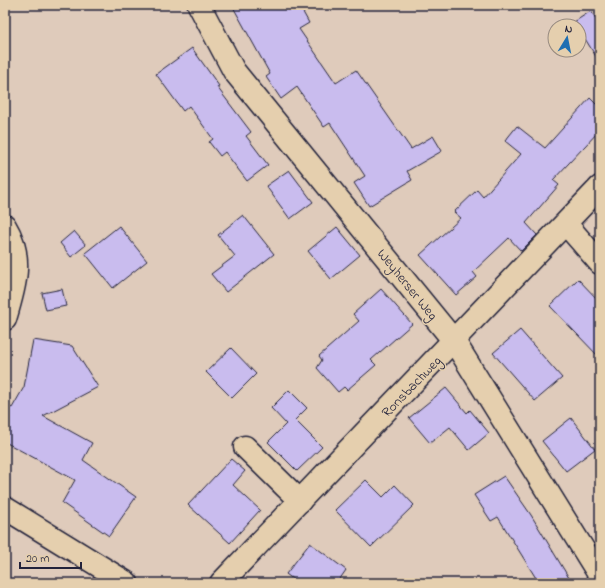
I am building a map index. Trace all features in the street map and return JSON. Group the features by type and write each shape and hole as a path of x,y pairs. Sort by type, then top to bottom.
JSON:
{"street":[{"name":"Weyherser Weg","path":"199,5 234,71 454,341 600,576"},
{"name":"Ronsbachweg","path":"221,583 600,187"},
{"path":"566,224 600,263"},
{"path":"5,226 13,238 16,259 16,284 5,319"},
{"path":"245,447 300,501"},
{"path":"5,508 127,583"}],"building":[{"path":"232,5 299,5 309,23 299,29 336,83 356,70 411,149 433,136 442,151 407,171 412,180 369,206 354,183 365,176 330,123 324,127 297,87 281,99 266,77 270,74"},
{"path":"591,11 600,25 600,63 587,42 587,18 580,18"},
{"path":"192,48 219,86 217,87 251,132 246,136 268,165 247,181 225,152 220,156 209,142 213,139 189,106 183,111 156,74"},
{"path":"590,98 600,108 600,130 553,180 559,185 526,223 537,235 521,251 509,238 473,272 477,277 456,295 420,255 461,218 454,212 477,190 483,197 521,154 505,141 517,126 545,148"},
{"path":"289,170 313,202 290,219 266,186"},
{"path":"243,215 274,254 226,292 211,274 235,256 218,235"},
{"path":"119,226 147,261 113,288 85,253"},
{"path":"337,227 360,255 331,279 308,251"},
{"path":"74,231 86,245 71,257 60,243"},
{"path":"578,279 600,302 600,358 550,306"},
{"path":"62,289 66,306 46,310 42,293"},
{"path":"381,289 412,324 371,360 376,365 347,390 344,387 338,392 317,368 322,360 319,356 359,321 353,314"},
{"path":"520,330 562,378 535,401 493,353"},
{"path":"33,340 72,346 98,387 43,416 92,443 83,460 136,497 109,536 62,503 75,480 5,442 5,404 12,408 24,387"},
{"path":"231,348 256,374 232,398 206,372"},
{"path":"446,388 467,413 470,410 489,433 469,450 450,427 430,443 409,418"},
{"path":"289,390 307,408 295,420 322,447 297,471 268,442 286,424 271,408"},
{"path":"571,418 595,449 566,471 542,441"},
{"path":"231,459 245,471 233,485 260,510 230,543 188,505"},
{"path":"504,476 531,515 572,583 539,583 498,517 491,521 474,495"},
{"path":"366,480 383,497 395,485 414,505 371,547 335,510"},
{"path":"310,543 346,570 337,583 298,583 286,574"}]}
